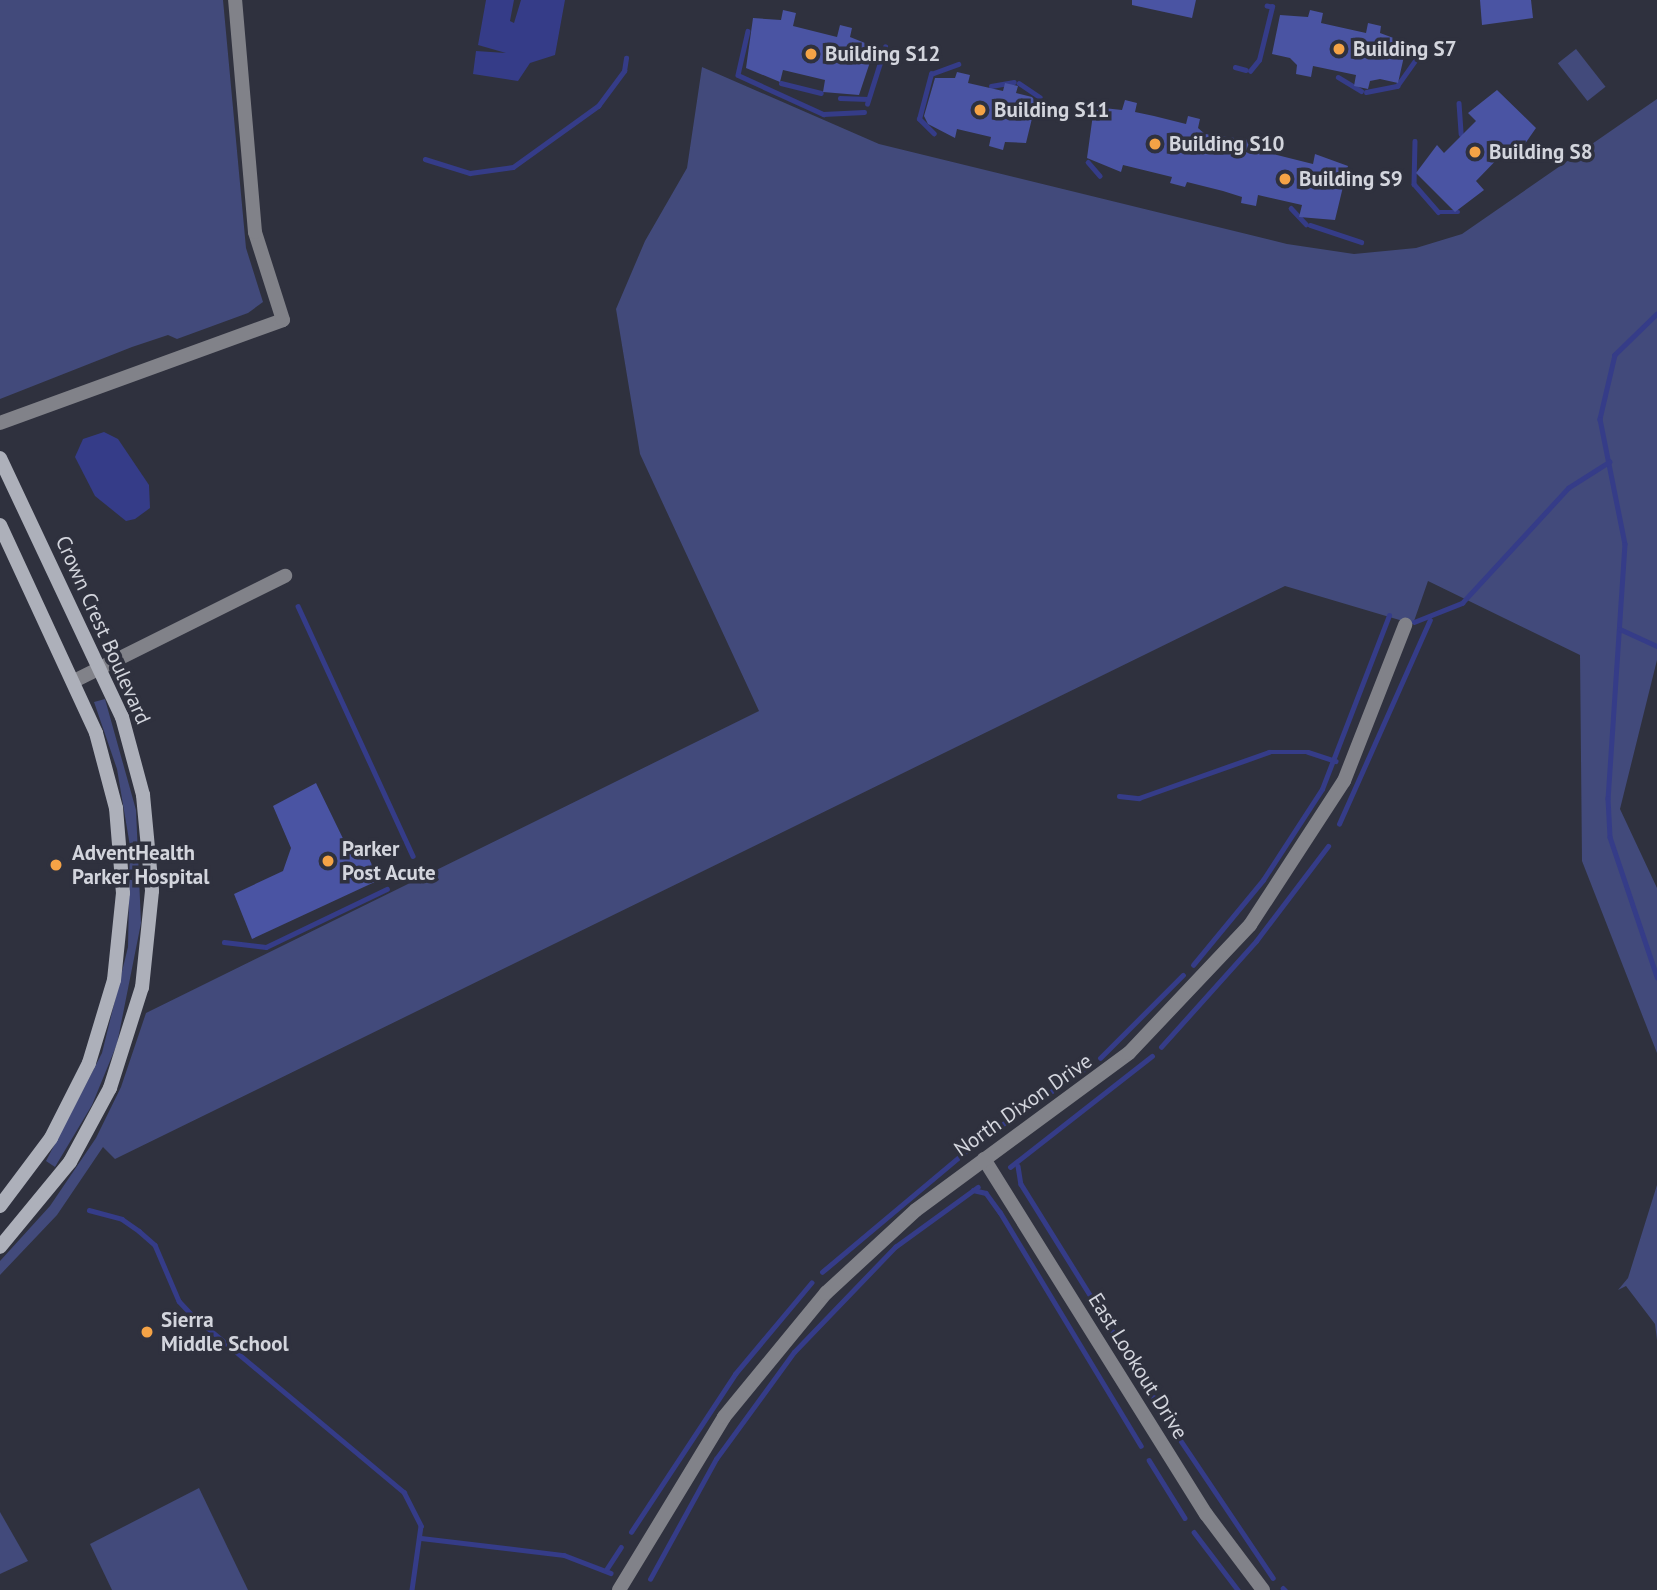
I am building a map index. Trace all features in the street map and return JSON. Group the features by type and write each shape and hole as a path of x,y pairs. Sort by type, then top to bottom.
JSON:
{"main road":[{"name":"Crown Crest Boulevard","path":"0,458 101,668 130,741 147,820 152,891 144,976 123,1055 89,1131 49,1191 0,1247"},
{"path":"0,525 96,733 116,808 123,880 119,948 103,1022 79,1086 45,1148 0,1206"}],"street":[{"path":"0,423 283,320 255,232 235,0"},
{"path":"74,681 285,576"},
{"name":"North Dixon Drive","path":"619,1590 703,1449 775,1348 878,1241 1129,1053 1250,925 1344,781 1405,625"},
{"name":"East Lookout Drive","path":"984,1159 1195,1497 1263,1590"}],"shaded area":[{"path":"0,0 223,0 246,248 263,302 248,313 177,339 168,335 132,347 0,399"},
{"path":"486,0 514,0 510,21 514,23 521,0 565,0 555,55 530,63 518,81 473,74 476,51 506,53 478,45"},
{"path":"1576,49 1606,87 1587,101 1558,63"},
{"path":"702,67 879,144 1287,244 1354,254 1416,248 1462,234 1657,99 1657,660 1620,809 1657,888 1657,1053 1582,861 1580,655 1428,581 1413,624 1285,586 115,1159 103,1147 57,1215 0,1275 0,1261 50,1206 96,1138 121,1087 146,1013 759,711 640,454 616,309 645,241 687,168"},
{"path":"104,432 118,439 149,485 150,508 135,519 126,521 95,496 75,457 83,439"},
{"path":"105,699 136,810 141,923 117,1044 92,1105 55,1167 46,1161 102,1053 128,947 130,846 117,769 94,702"},
{"path":"1657,1185 1657,1340 1655,1324 1626,1286 1618,1290 1628,1278"},
{"path":"199,1488 248,1590 112,1590 90,1544"},
{"path":"0,1512 28,1561 0,1574"}],"building":[{"path":"1132,0 1196,0 1192,18 1132,5"},
{"path":"1480,0 1531,0 1533,18 1482,25"},
{"name":"Building S12","path":"783,10 796,13 793,26 837,37 840,25 852,28 850,37 875,47 859,95 823,92 825,80 783,70 780,82 746,68 753,18 781,20"},
{"name":"Building S7","path":"1310,10 1323,13 1321,23 1366,33 1368,23 1381,26 1380,33 1407,43 1398,83 1380,79 1370,81 1368,89 1354,86 1356,75 1313,66 1311,77 1296,74 1297,65 1290,58 1272,54 1280,15 1308,17"},
{"name":"Building S11","path":"957,72 970,75 968,83 1003,91 1005,83 1018,86 1016,93 1032,97 1036,102 1026,143 1005,142 1003,150 989,146 991,137 957,129 955,138 928,124 924,116 935,78 955,78"},
{"name":"Building S8","path":"1497,90 1536,128 1515,158 1506,150 1476,181 1484,190 1455,212 1416,173 1437,145 1444,153 1476,121 1468,113"},
{"path":"1125,100 1137,103 1135,112 1186,124 1188,116 1200,119 1198,128 1205,134 1271,143 1269,153 1313,164 1315,154 1348,166 1335,220 1299,217 1302,205 1258,195 1256,206 1241,203 1242,197 1223,191 1187,182 1185,187 1170,183 1172,177 1123,165 1121,172 1087,158 1094,107 1122,110"},
{"name":"Parker Post Acute","path":"316,783 352,857 365,850 379,880 252,939 234,894 283,871 291,848 273,806"}],"waterway":[{"path":"1250,71 1259,60 1272,7 1267,6"},
{"path":"748,31 738,75 823,114 864,112"},
{"path":"867,104 885,47"},
{"path":"1366,92 1397,86 1424,48"},
{"path":"425,159 470,173 513,167 598,106 624,71 626,58"},
{"path":"934,134 919,119 931,74 958,64"},
{"path":"1235,67 1246,70"},
{"path":"1338,77 1361,91"},
{"path":"991,86 1014,82"},
{"path":"781,83 821,93"},
{"path":"1019,83 1040,97"},
{"path":"840,98 868,99"},
{"path":"1459,103 1461,134"},
{"path":"1415,141 1414,184 1438,212 1458,212"},
{"path":"1088,162 1100,176"},
{"path":"1291,208 1306,224"},
{"path":"1310,225 1361,242"},
{"path":"1657,314 1615,355 1600,419 1625,544 1608,798 1610,837 1657,977"},
{"path":"1414,622 1462,603 1568,488 1609,462"},
{"path":"298,606 413,856"},
{"path":"1193,965 1263,880 1322,789 1389,615"},
{"path":"1339,824 1430,620"},
{"path":"1620,629 1657,646"},
{"path":"1119,796 1139,798 1269,752 1308,752 1336,761"},
{"path":"1161,1047 1256,941 1328,846"},
{"path":"224,942 266,947 387,889"},
{"path":"1100,1058 1183,975"},
{"path":"1010,1167 1152,1056"},
{"path":"1000,1126 1082,1071"},
{"path":"822,1272 984,1136"},
{"path":"1018,1166 1021,1184 1160,1407"},
{"path":"650,1579 716,1459 794,1352 895,1247 978,1187"},
{"path":"973,1190 986,1193 1000,1212 1141,1446"},
{"path":"89,1210 122,1219 155,1245 179,1301 191,1314 404,1492 421,1526 412,1590"},
{"path":"631,1532 735,1374 811,1283"},
{"path":"1167,1420 1273,1578"},
{"path":"1149,1460 1185,1518"},
{"path":"1194,1532 1238,1590"},
{"path":"421,1538 564,1555 611,1573"},
{"path":"606,1570 621,1547"}],"place":[{"name":"Building S7","path":"1339,49"},
{"name":"Building S12","path":"811,54"},
{"name":"Building S11","path":"980,110"},
{"name":"Building S10","path":"1155,144"},
{"name":"Building S8","path":"1475,152"},
{"name":"Building S9","path":"1285,179"},
{"name":"Parker Post Acute","path":"328,861"},
{"name":"AdventHealth Parker Hospital","path":"56,865"},
{"name":"Sierra Middle School","path":"147,1332"}]}
